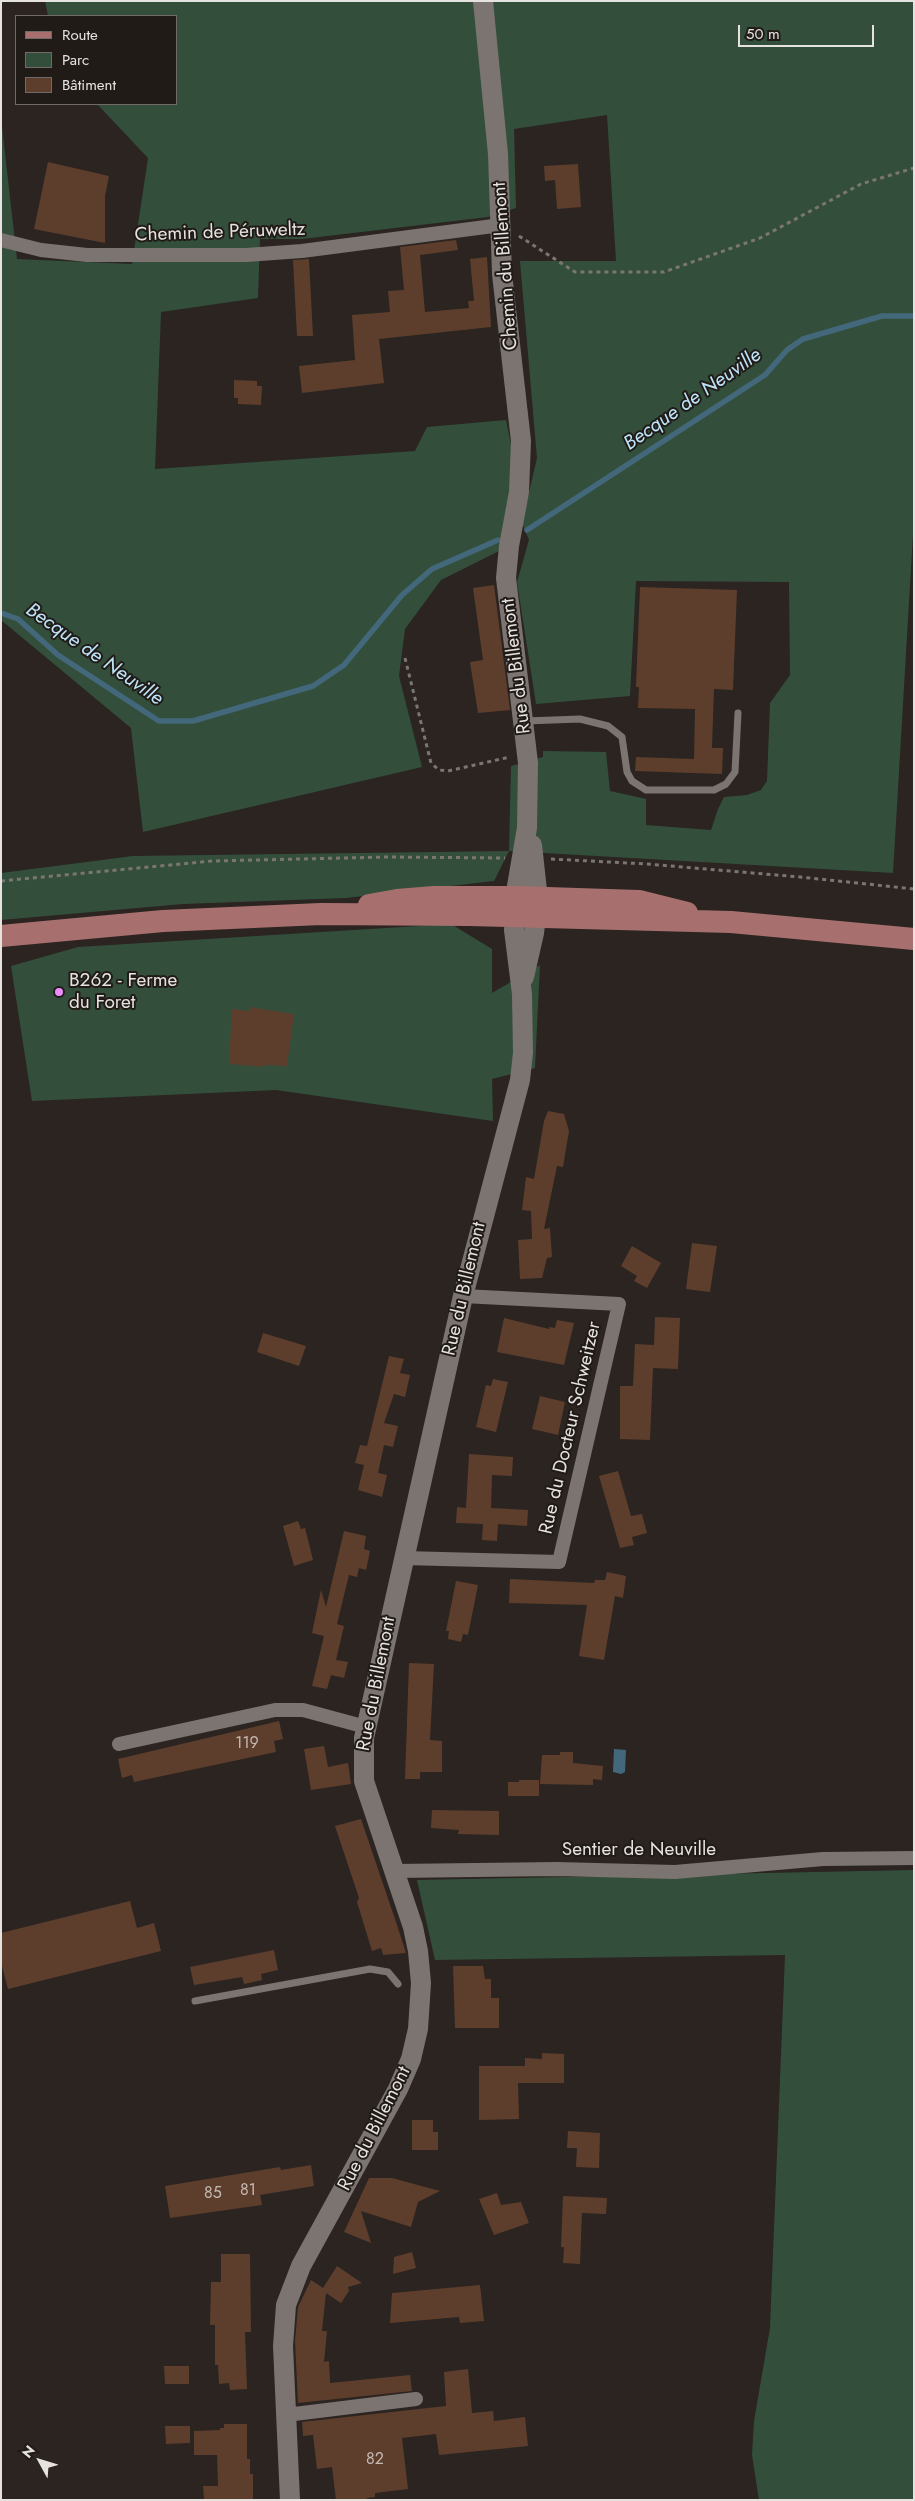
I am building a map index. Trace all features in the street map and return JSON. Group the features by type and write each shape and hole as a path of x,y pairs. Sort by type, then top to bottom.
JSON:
{"main road":[{"path":"1,936 163,921 526,907 731,922 914,939"}],"street":[{"name":"Chemin du Billemont","path":"483,1 498,154 502,274 521,441 520,483 512,531"},
{"name":"Chemin de Péruweltz","path":"1,240 40,250 87,255 246,255 302,251 501,225"},
{"name":"Rue du Billemont","path":"290,2500 283,2334 290,2292 301,2266 398,2089 411,2059 416,2037 422,1984 418,1951 364,1781 362,1767 366,1727 463,1296 520,1080 523,1053 522,994 514,943 526,907 529,802 525,721 506,578 507,556 512,531"},
{"name":"Rue du Docteur Schweitzer","path":"404,1558 559,1562 619,1304 463,1296"},
{"path":"119,1744 275,1710 303,1710 366,1727"},
{"name":"Sentier de Neuville","path":"394,1871 557,1869 675,1872 823,1860 914,1858"},
{"path":"286,2415 416,2399"}],"lane":[{"path":"525,721 580,719 608,726 622,737 627,772 632,781 646,790 714,790 726,784 734,772 738,713"},
{"path":"196,2001 370,1969 388,1972 398,1984"}],"path":[{"path":"501,225 575,272 664,272 760,238 861,184 914,168"},
{"path":"405,658 430,763 439,770 448,771 527,753"},
{"path":"1,880 212,862 388,857 528,858 800,876 914,890"}],"green space":[{"path":"45,1 914,1 914,517 893,873 509,851 511,766 543,757 543,751 606,752 610,791 646,799 646,825 711,830 724,797 747,795 761,790 767,781 770,703 790,675 789,582 636,581 630,696 536,704 517,582 529,540 522,523 537,458 520,261 616,261 607,115 514,129 516,208 488,217 302,239 260,239 258,298 161,312 155,469 415,451 427,427 506,420 515,464 499,551 441,580 405,629 399,676 422,767 143,832 131,728 1,620 1,118 17,259 132,264 148,158 98,105 178,105 178,15 48,15"},
{"path":"509,851 494,881 346,898 183,904 1,920 1,873 133,856"},
{"path":"451,924 492,949 492,993 540,965 535,1068 492,1079 493,1121 276,1090 32,1101 11,966 78,947"},
{"path":"914,1870 914,2500 759,2500 752,2455 754,2421 770,2328 785,1955 435,1960 417,1880"}],"water":[{"path":"614,1749 626,1750 625,1772 621,1774 613,1772"}],"building":[{"path":"48,162 109,176 105,196 105,243 34,229"},
{"path":"578,164 581,207 557,209 555,180 545,181 544,166"},
{"path":"456,240 458,250 420,255 425,312 469,308 468,301 474,301 470,259 487,257 491,327 379,339 384,383 302,393 299,366 355,360 352,315 390,312 388,291 404,290 400,247"},
{"path":"309,259 313,336 297,336 293,260"},
{"path":"234,380 257,381 257,386 262,386 261,405 238,404 238,398 234,398"},
{"path":"494,585 510,710 478,713 470,662 483,660 473,588"},
{"path":"640,587 737,590 733,690 714,689 712,748 723,748 722,774 635,771 636,757 694,759 695,709 638,708 639,687 636,687"},
{"path":"249,1007 294,1014 287,1066 264,1065 264,1067 229,1064 232,1009 249,1011"},
{"path":"548,1111 564,1114 569,1131 563,1167 557,1166 544,1229 550,1228 552,1257 547,1258 542,1278 520,1279 518,1240 532,1239 531,1211 522,1210 526,1177 534,1179 544,1121"},
{"path":"692,1243 717,1246 710,1292 686,1289"},
{"path":"632,1246 661,1263 647,1288 634,1281 637,1276 621,1266"},
{"path":"655,1317 680,1318 678,1369 653,1368 650,1440 620,1439 620,1386 633,1386 635,1344 654,1345"},
{"path":"504,1318 549,1329 549,1327 555,1328 557,1320 574,1323 564,1365 497,1352"},
{"path":"263,1333 306,1346 299,1366 257,1352"},
{"path":"389,1356 404,1359 400,1373 410,1375 405,1397 394,1394 384,1423 398,1426 393,1447 384,1445 378,1473 387,1475 382,1497 358,1490 364,1465 355,1463 360,1445 367,1446"},
{"path":"493,1379 508,1382 496,1432 476,1427 486,1385 491,1386"},
{"path":"540,1396 565,1402 558,1435 532,1429"},
{"path":"469,1454 513,1457 512,1476 492,1475 491,1508 528,1510 527,1526 498,1524 497,1541 482,1540 483,1524 456,1523 457,1507 466,1508"},
{"path":"618,1471 631,1516 642,1514 647,1533 632,1537 634,1545 620,1548 599,1476"},
{"path":"298,1521 301,1529 305,1528 313,1560 294,1566 283,1526"},
{"path":"344,1531 366,1536 364,1549 370,1551 366,1570 359,1568 357,1577 349,1575 337,1624 344,1626 336,1660 348,1662 344,1678 331,1675 327,1689 312,1686 324,1636 312,1633 321,1590 326,1607"},
{"path":"607,1572 626,1576 623,1598 615,1596 604,1660 579,1656 587,1605 509,1603 510,1579 594,1583 595,1580 605,1580"},
{"path":"456,1581 478,1585 468,1635 463,1634 461,1642 448,1639 449,1631 446,1631"},
{"path":"409,1663 434,1664 430,1740 442,1741 442,1772 420,1772 420,1779 405,1779"},
{"path":"279,1721 283,1739 274,1741 276,1752 134,1782 132,1775 122,1778 118,1759"},
{"path":"324,1746 328,1767 348,1763 351,1784 311,1790 304,1749"},
{"path":"560,1752 573,1752 573,1763 603,1766 602,1780 593,1779 593,1785 540,1784 542,1755 560,1755"},
{"path":"519,1780 539,1780 539,1796 508,1796 508,1782 519,1782"},
{"path":"432,1810 499,1811 499,1835 458,1834 459,1830 431,1828"},
{"path":"361,1819 406,1953 383,1955 381,1948 372,1951 357,1902 359,1898 335,1826"},
{"path":"130,1901 137,1928 154,1923 161,1951 8,1989 1,1962 1,1933"},
{"path":"274,1950 278,1970 261,1974 262,1980 244,1984 242,1977 194,1985 190,1967"},
{"path":"453,1966 483,1966 485,1979 491,1979 491,1998 499,1998 499,2028 455,2028"},
{"path":"542,2053 564,2054 564,2083 518,2083 519,2119 479,2120 479,2066 525,2066 525,2058 542,2059"},
{"path":"412,2120 433,2120 433,2132 438,2132 438,2150 412,2150"},
{"path":"568,2131 600,2133 599,2168 576,2167 577,2148 567,2148"},
{"path":"311,2165 314,2186 260,2195 262,2205 170,2218 165,2186 280,2167 281,2170"},
{"path":"369,2178 392,2178 440,2191 418,2202 411,2227 361,2211 371,2243 344,2232"},
{"path":"497,2193 501,2205 521,2202 529,2223 494,2235 479,2199"},
{"path":"563,2196 607,2198 606,2214 582,2213 580,2264 563,2263 564,2247 561,2247"},
{"path":"412,2252 416,2268 393,2274 394,2257"},
{"path":"221,2254 250,2254 251,2332 245,2332 247,2389 230,2390 229,2383 219,2384 218,2365 215,2365 215,2325 210,2325 211,2282 221,2282"},
{"path":"337,2266 362,2283 348,2287 349,2291 341,2303 326,2293 322,2331 327,2331 324,2362 329,2361 330,2383 410,2375 412,2391 298,2403 295,2341 298,2307 311,2280 323,2288"},
{"path":"480,2285 484,2321 460,2323 459,2317 390,2323 392,2293"},
{"path":"164,2366 189,2366 189,2384 165,2384"},
{"path":"468,2369 472,2413 493,2411 494,2421 525,2417 528,2446 439,2455 436,2434 402,2438 408,2489 375,2493 375,2497 367,2498 368,2500 336,2500 332,2467 317,2469 313,2435 303,2436 302,2422 446,2406 444,2372"},
{"path":"224,2424 247,2424 247,2459 250,2459 250,2474 253,2474 253,2500 204,2500 203,2486 218,2486 217,2455 194,2455 194,2431 220,2430 220,2428 224,2428"},
{"path":"165,2426 190,2426 190,2443 166,2444"}],"waterway":[{"name":"Becque de Neuville","path":"527,530 765,375 787,350 803,339 882,316 914,316"},
{"name":"Becque de Neuville","path":"1,613 18,619 58,655 159,721 193,721 313,686 344,665 402,595 432,569 498,540"}],"place":[{"name":"B262 - Ferme du Foret","path":"59,992"}]}
